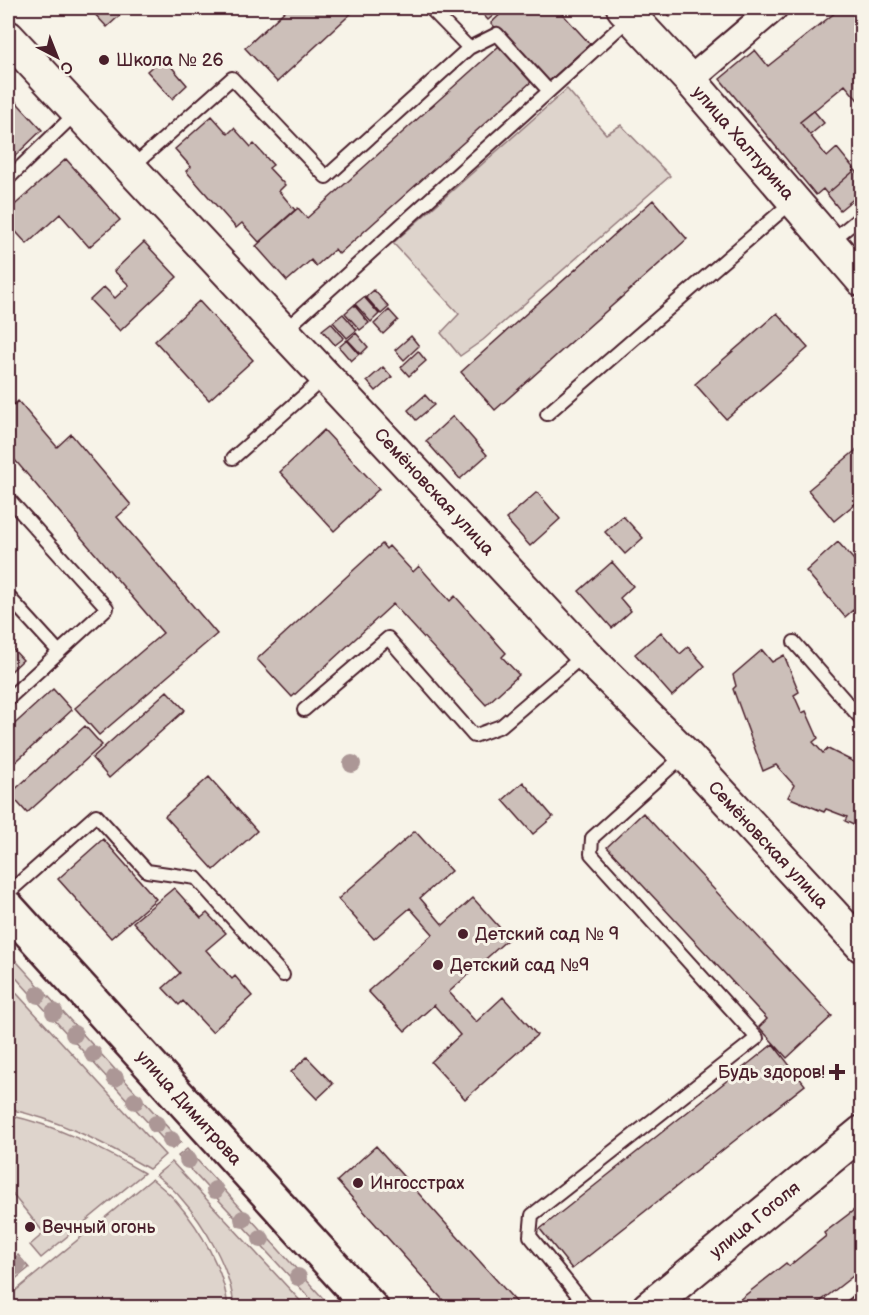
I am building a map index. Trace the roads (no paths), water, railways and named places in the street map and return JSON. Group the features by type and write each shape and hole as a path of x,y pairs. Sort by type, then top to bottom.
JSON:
{"main road":[{"name":"улица Димитрова","path":"8,908 371,1308"}],"street":[{"path":"690,80 774,8"},
{"name":"улица Халтурина","path":"627,12 690,80 861,280"},
{"name":"Семёновская улица","path":"8,37 585,654 685,754 861,945"},
{"name":"улица Гоголя","path":"648,1308 861,1132"}],"lane":[{"path":"430,8 468,48"},
{"path":"284,331 549,91 627,12"},
{"path":"131,168 232,78 326,177 468,48 497,34 549,91"},
{"path":"8,179 77,112"},
{"path":"547,414 793,201"},
{"path":"830,243 861,216"},
{"path":"233,458 326,376"},
{"path":"8,498 107,608 8,699"},
{"path":"8,596 58,652"},
{"path":"304,710 388,638 474,736 501,726 585,654"},
{"path":"794,642 861,720"},
{"path":"588,1308 530,1236 532,1215 757,1038 591,854 592,838 685,754"},
{"path":"8,893 96,815 147,872 196,878 283,975"},
{"path":"850,1308 861,1298"}],"place":[{"name":"Школа № 26","path":"104,60"},
{"name":"Детский сад № 9","path":"463,934"},
{"name":"Детский сад №9","path":"438,965"},
{"name":"Будь здоров!","path":"837,1072"},
{"name":"Ингосстрах","path":"358,1183"},
{"name":"Вечный огонь","path":"30,1227"}]}
